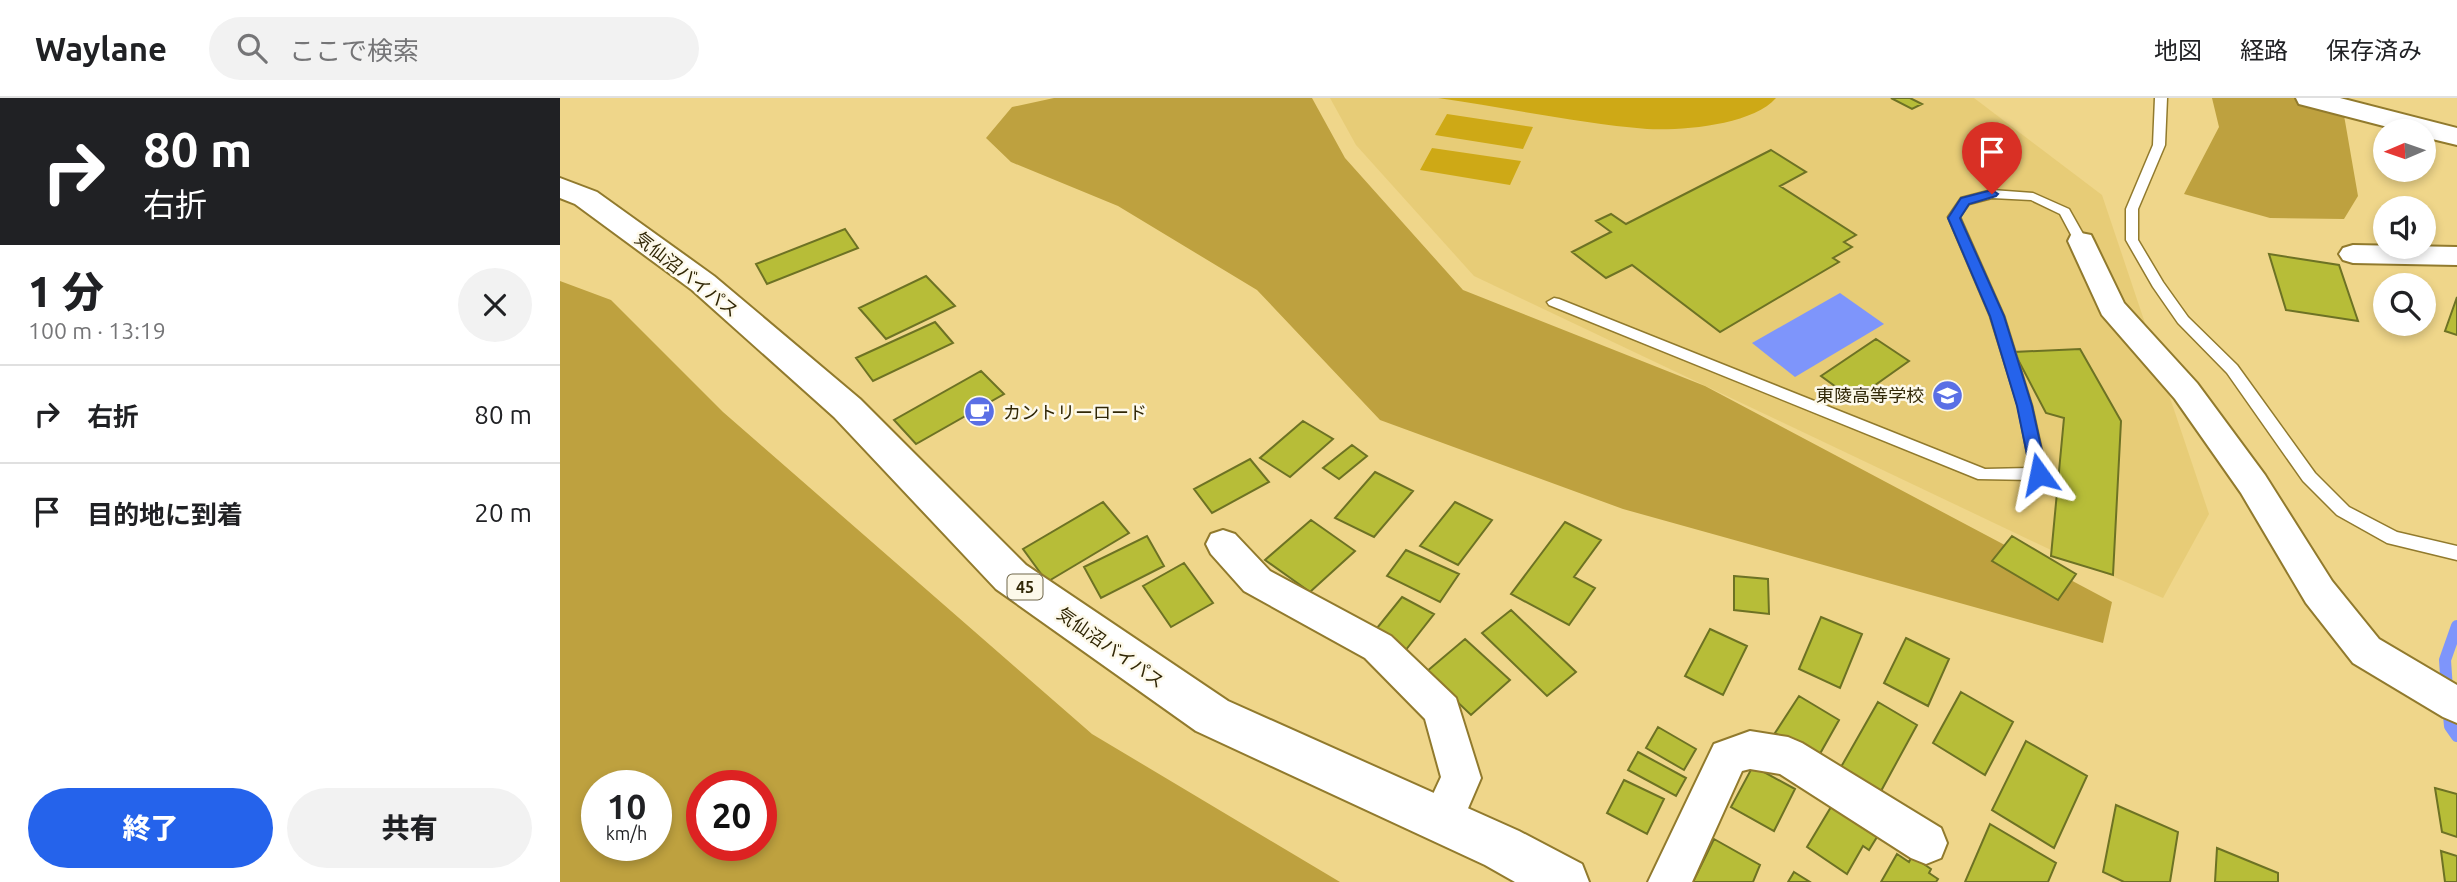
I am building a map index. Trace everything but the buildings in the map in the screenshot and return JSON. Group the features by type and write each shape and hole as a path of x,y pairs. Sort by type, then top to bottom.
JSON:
{"highway":[{"path":"2309,98 2457,137"},
{"path":"2352,98 2457,125"},
{"name":"気仙沼バイパス","path":"560,187 586,198 703,283 847,408 1011,578 1212,716 1502,848 1564,882"}],"street":[{"path":"2081,241 2112,309 2186,391 2253,484 2319,592 2366,651 2457,705"},
{"path":"2353,254 2457,257"},
{"path":"1223,544 1257,581 1378,647 1442,710 1461,778 1442,820"},
{"path":"1670,882 1728,757 1750,750 1788,757 1926,843"}],"lane":[{"path":"2161,98 2159,145 2132,209 2132,240 2158,284 2183,320 2232,369 2309,477 2343,511 2393,538 2457,553"},
{"path":"1555,302 1984,475 2039,474 2025,406 1997,316 1954,218 1965,201 1992,194 2033,197 2065,212 2081,241"}],"shaded area":[{"path":"1054,98 1312,98 1345,158 1463,290 1705,386 2112,602 2103,643 1623,509 1380,420 1257,290 1118,206 1011,162 986,138 1012,107"},
{"name":"東陵高等学校","path":"1330,98 1974,98 2102,195 2209,514 2163,598 2049,549 1474,276 1356,145"},
{"path":"1438,98 1776,98 1751,115 1734,120 1697,127 1647,129"},
{"path":"2212,98 2341,98 2358,196 2344,219 2270,218 2184,194 2219,127"},
{"path":"1447,114 1533,127 1523,149 1435,135"},
{"path":"1432,148 1521,161 1510,185 1420,170"},
{"path":"560,281 611,300 723,412 1092,734 1340,882 560,882"}],"water":[{"path":"1840,293 1884,324 1795,377 1752,343"}],"waterway":[{"path":"2447,690 2445,660 2457,626"},
{"path":"2448,706 2450,726 2457,736"}],"place":[{"name":"東陵高等学校","path":"1947,395"},
{"name":"カントリーロード","path":"980,412"}],"route":[{"path":"1992,194 1965,201 1954,218 1997,316 2025,406 2039,474"}]}
